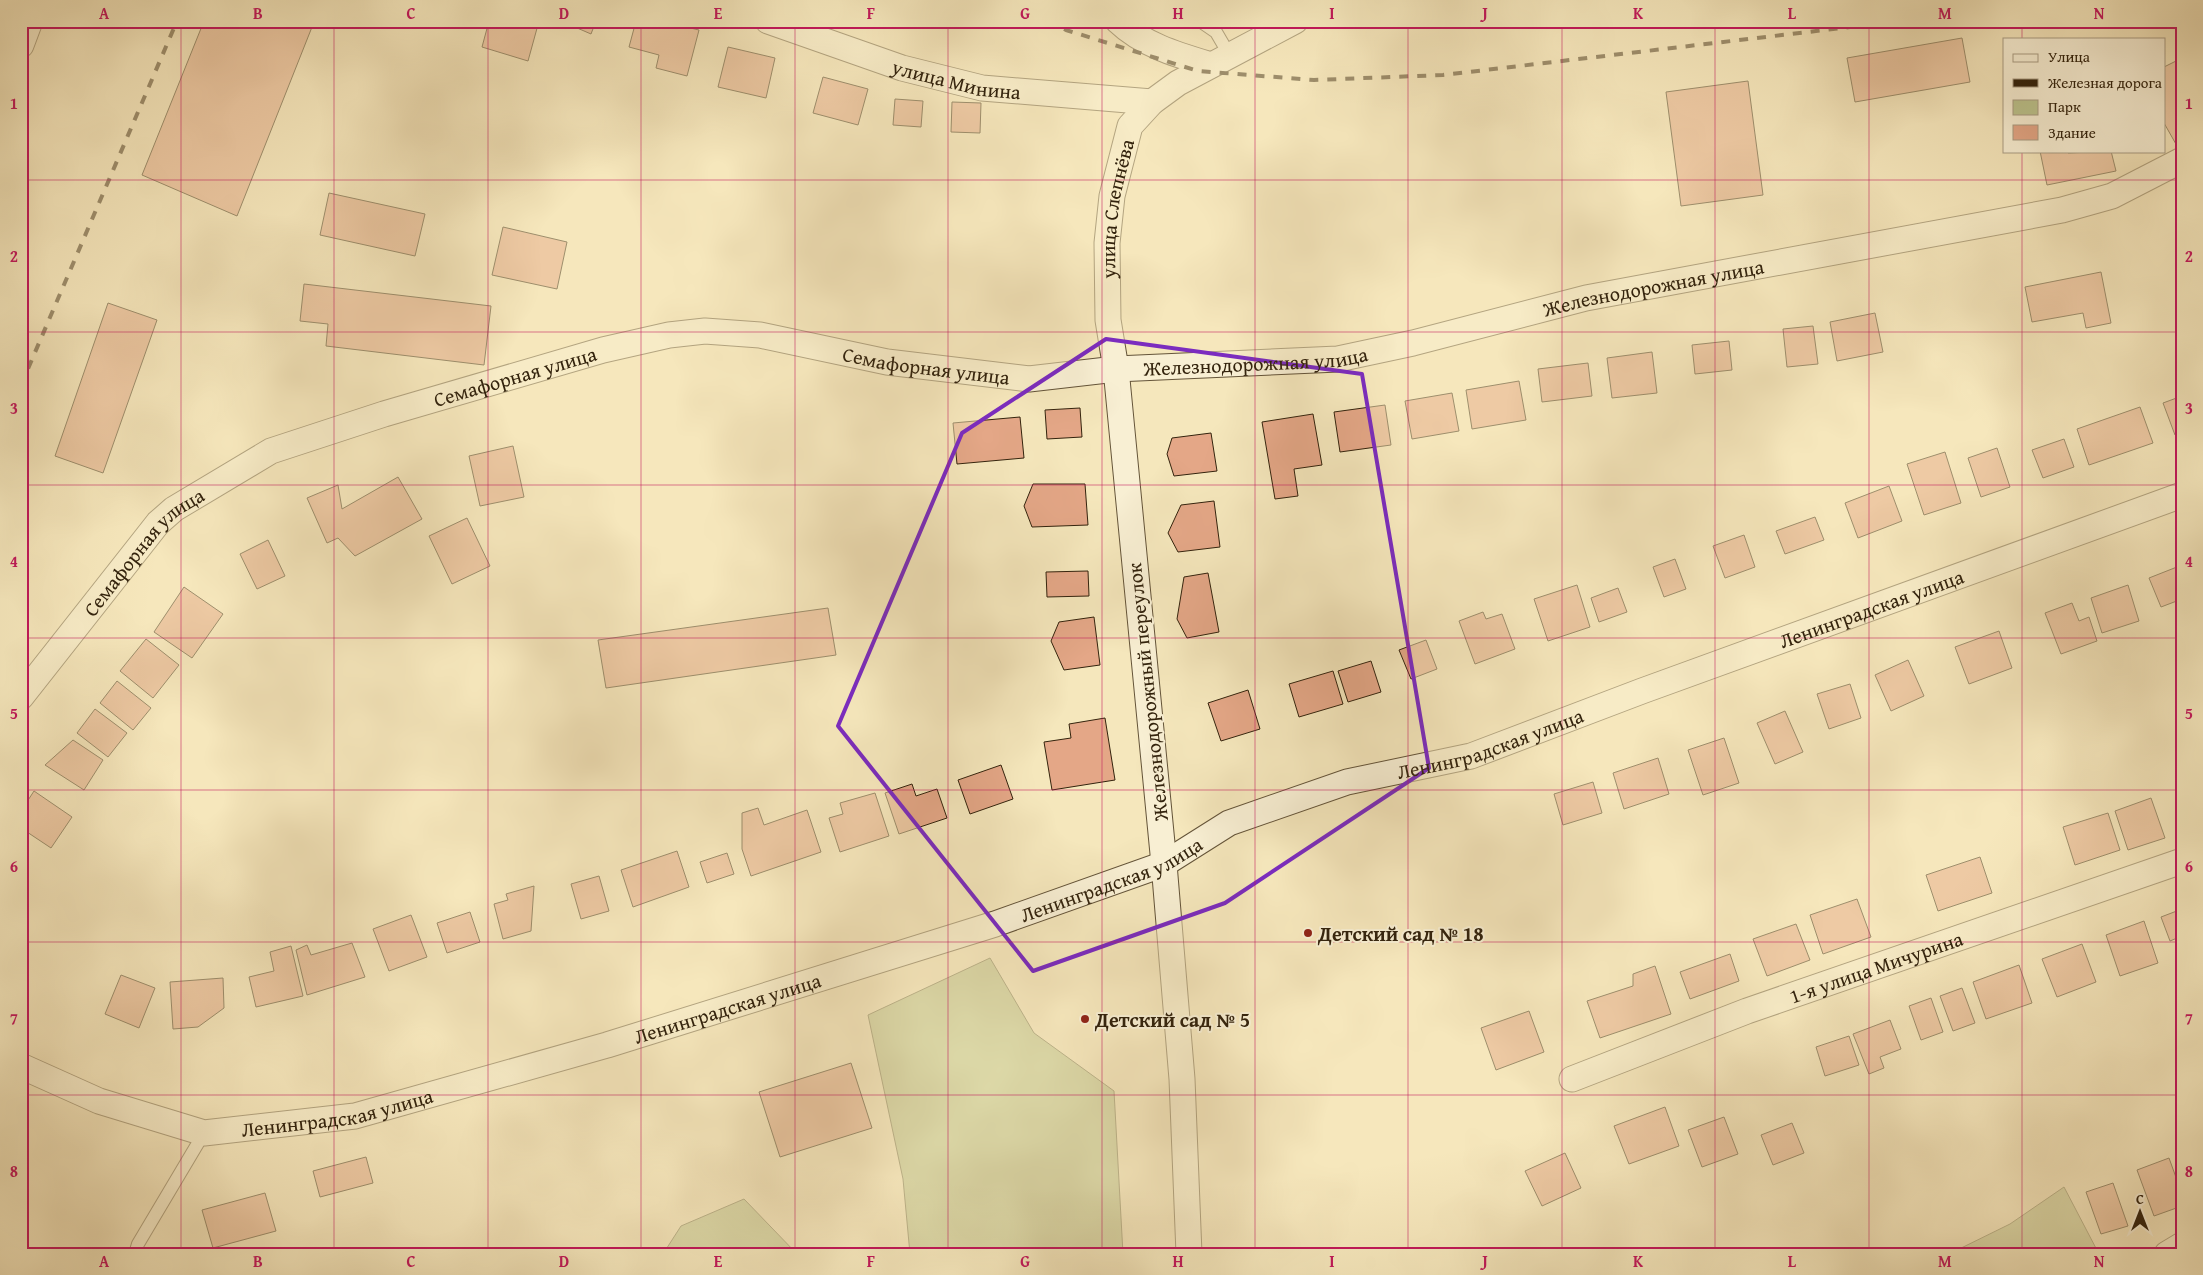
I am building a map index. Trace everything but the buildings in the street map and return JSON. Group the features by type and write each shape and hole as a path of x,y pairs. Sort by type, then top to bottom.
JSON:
{"street":[{"path":"21,44 30,21"},
{"name":"улица Минина","path":"768,21 902,68 982,88 1152,102"},
{"path":"1118,21 1128,31 1166,51 1221,60"},
{"name":"улица Слепнёва","path":"1116,369 1108,320 1107,243 1112,196 1130,126 1152,102 1178,83 1295,21"},
{"name":"Железнодорожная улица","path":"1116,369 1338,359 1413,343 1586,298 2062,210 2112,196 2182,160"},
{"name":"Семафорная улица","path":"21,697 158,523 174,509 271,451 384,414 603,350 669,335 705,331 760,336 887,362 1029,379 1116,369"},
{"name":"Железнодорожный переулок","path":"1116,369 1164,864 1182,1079 1189,1254"},
{"name":"Ленинградская улица","path":"21,1066 99,1101 204,1133 356,1116 607,1045 985,927 1164,864 1229,823 1347,782 1472,756 1660,684 2182,495"},
{"name":"1-я улица Мичурина","path":"1572,1079 1747,1011 2182,861"},
{"path":"2167,1254 2182,1245"}],"lane":[{"path":"1200,21 1216,32 1221,60"},
{"path":"135,1254 138,1244 204,1133"}],"highlighted area":[{"path":"1106,339 1362,374 1429,768 1225,903 1033,971 838,726 962,433"}],"green space":[{"path":"990,958 1034,1033 1114,1091 1123,1254 910,1254 903,1179 868,1015"},
{"path":"2064,1187 2099,1254 1949,1254 2010,1224"},
{"path":"744,1199 797,1254 663,1254 681,1226"}],"railway":[{"path":"21,385 177,21"},
{"path":"1048,21 1066,30 1198,71 1314,80 1443,75 1901,21"}],"place":[{"name":"Детский сад № 18","path":"1308,933"},
{"name":"Детский сад № 5","path":"1085,1019"}]}
